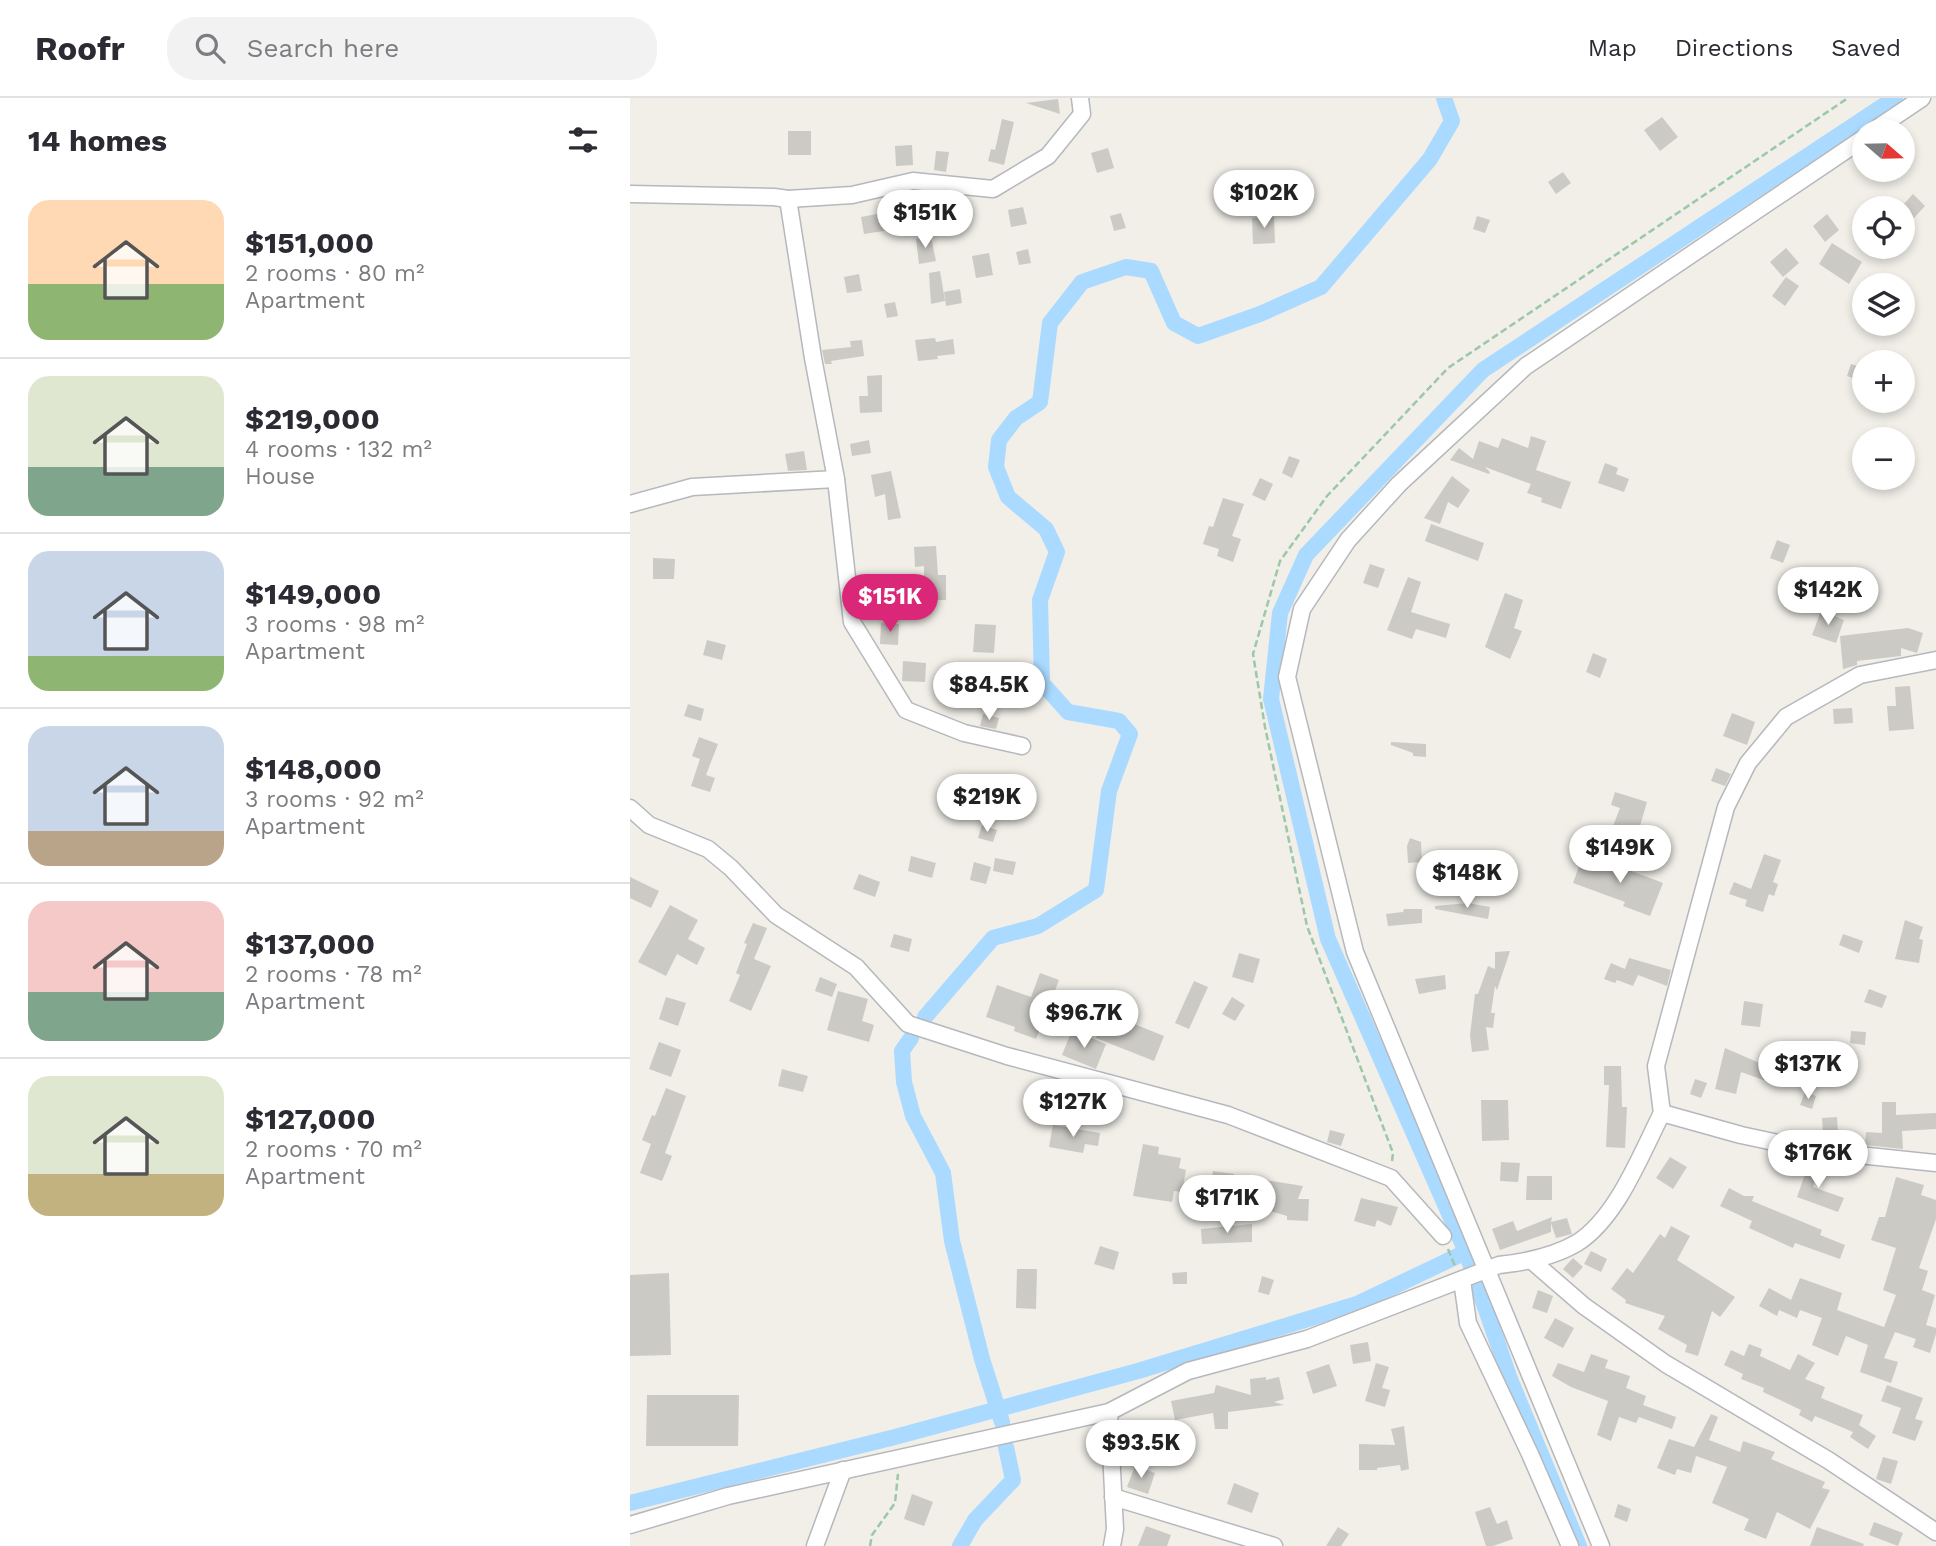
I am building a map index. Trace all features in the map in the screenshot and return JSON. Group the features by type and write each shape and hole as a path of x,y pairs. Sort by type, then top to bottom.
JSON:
{"street":[{"path":"630,194 788,199 852,195 912,181 993,189 1048,156 1082,114 1080,98"},
{"path":"1891,119 1922,98"},
{"path":"1601,1546 1355,952 1287,677 1302,609 1348,540 1399,484 1526,366 1852,146"},
{"path":"788,199 813,358 836,479 852,622 906,710 964,733 1022,746"},
{"path":"630,504 692,487 836,479"},
{"path":"630,1525 729,1496 1109,1412 1188,1371 1307,1339 1460,1276 1499,1265 1532,1261 1577,1242 1608,1214 1662,1113 1656,1066 1727,807 1748,763 1786,717 1860,675 1936,660"},
{"path":"630,808 649,825 708,849 776,915 856,967 908,1024 1007,1056 1228,1115 1391,1178 1443,1236"},
{"path":"1662,1113 1741,1135 1811,1150 1936,1163"},
{"path":"1532,1261 1584,1306 1666,1364 1933,1526"},
{"path":"1460,1276 1468,1323 1570,1546"},
{"path":"1109,1412 1115,1529 1112,1546"},
{"path":"815,1546 843,1470"},
{"path":"1113,1497 1275,1546"}],"path":[{"path":"1391,1178 1393,1153 1307,926 1265,727 1253,654 1280,561 1327,496 1448,368 1848,98"},
{"path":"1443,1236 1460,1276"},
{"path":"870,1546 873,1535 895,1503 898,1474 913,1455"}],"building":[{"path":"1058,99 1060,114 1026,103"},
{"path":"1662,117 1678,137 1660,151 1644,130"},
{"path":"1002,119 1014,122 1004,165 988,161 991,149 995,150"},
{"path":"788,131 811,131 811,155 788,155"},
{"path":"912,145 913,165 896,166 895,146"},
{"path":"1108,148 1114,168 1097,173 1091,153"},
{"path":"936,151 949,152 946,172 934,170"},
{"path":"1563,172 1571,183 1556,194 1548,182"},
{"path":"1915,196 1925,206 1915,217"},
{"path":"1023,207 1027,224 1011,227 1008,210"},
{"path":"888,212 890,230 864,234 861,217"},
{"path":"1121,213 1126,228 1114,231 1110,216"},
{"path":"1827,214 1839,230 1825,242 1813,226"},
{"path":"1477,216 1490,220 1485,233 1473,229"},
{"path":"1274,217 1275,243 1253,244 1252,218"},
{"path":"931,237 936,261 919,264 916,239"},
{"path":"1832,243 1852,256 1852,259 1862,262 1856,273 1852,273 1849,284 1819,264"},
{"path":"1786,248 1799,263 1783,277 1770,262"},
{"path":"1028,249 1031,263 1019,265 1016,252"},
{"path":"989,253 993,275 976,278 972,256"},
{"path":"940,271 945,301 931,304 929,273"},
{"path":"859,274 862,291 847,293 844,277"},
{"path":"1786,277 1799,286 1785,306 1772,296"},
{"path":"960,289 962,303 946,306 944,292"},
{"path":"895,302 898,316 887,318 884,304"},
{"path":"935,338 936,342 953,339 955,354 918,361 915,340"},
{"path":"862,340 864,356 825,364 822,350 851,347 850,341"},
{"path":"1851,364 1852,364 1852,378 1847,376"},
{"path":"882,375 882,412 860,413 859,396 868,396 867,376"},
{"path":"1531,436 1546,441 1536,470 1571,482 1561,509 1541,502 1542,498 1527,493 1531,484 1485,467 1489,474 1450,460 1459,448 1473,459 1479,441 1498,448 1502,438 1528,448"},
{"path":"869,440 871,453 852,456 850,444"},
{"path":"804,451 807,470 788,471 785,454"},
{"path":"1289,456 1300,460 1292,478 1282,473"},
{"path":"1605,463 1618,468 1616,474 1629,479 1624,492 1598,483"},
{"path":"891,471 901,518 888,520 885,494 875,497 871,475"},
{"path":"1452,476 1470,490 1458,508 1448,502 1440,524 1424,518"},
{"path":"1260,478 1273,484 1265,501 1252,495"},
{"path":"1223,498 1244,504 1232,536 1241,539 1233,562 1217,556 1219,549 1203,544 1209,526 1213,527"},
{"path":"1431,524 1484,543 1478,561 1425,541"},
{"path":"1777,540 1790,545 1783,563 1770,558"},
{"path":"936,546 938,575 946,575 946,600 924,600 924,566 915,567 914,547"},
{"path":"653,558 675,559 674,579 653,579"},
{"path":"1370,564 1385,569 1378,588 1363,583"},
{"path":"1408,577 1421,582 1411,612 1450,624 1446,638 1416,629 1412,639 1387,630"},
{"path":"1505,593 1523,600 1514,628 1522,631 1510,659 1485,647"},
{"path":"1821,611 1844,620 1836,643 1812,635"},
{"path":"881,623 899,624 898,645 880,644"},
{"path":"975,624 996,625 994,653 973,652"},
{"path":"1908,628 1923,633 1917,653 1901,648 1901,656 1857,661 1857,665 1843,669 1840,636"},
{"path":"707,640 726,645 722,660 703,655"},
{"path":"1593,653 1607,659 1600,678 1586,672"},
{"path":"903,661 926,663 925,682 902,681"},
{"path":"976,675 989,679 986,693 972,689"},
{"path":"1910,686 1914,729 1889,731 1887,706 1896,706 1895,687"},
{"path":"688,704 704,709 701,721 684,716"},
{"path":"1852,708 1853,723 1834,724 1833,709"},
{"path":"1732,713 1755,722 1747,745 1723,736"},
{"path":"983,714 999,718 996,729 980,726"},
{"path":"699,737 718,744 706,775 715,778 710,792 691,786 700,759 692,756"},
{"path":"1391,742 1426,744 1426,757 1413,756 1413,753 1391,745"},
{"path":"1716,768 1731,774 1725,786 1711,781"},
{"path":"966,788 988,793 984,810 962,805"},
{"path":"1615,792 1647,802 1635,843 1610,834 1620,808 1611,805"},
{"path":"982,825 997,830 993,842 978,838"},
{"path":"1410,838 1421,842 1422,862 1408,863 1407,846"},
{"path":"1764,854 1781,860 1773,882 1778,884 1774,896 1769,894 1763,912 1745,906 1747,900 1729,894 1734,882 1751,889"},
{"path":"911,856 936,863 932,878 908,871"},
{"path":"995,858 1016,862 1013,875 993,871"},
{"path":"1582,858 1598,864 1600,859 1663,883 1650,916 1623,906 1625,902 1573,883"},
{"path":"974,862 991,867 986,884 970,880"},
{"path":"859,874 880,882 875,897 853,889"},
{"path":"630,877 659,891 651,908 630,898"},
{"path":"1468,903 1490,907 1488,919 1435,909 1435,906"},
{"path":"670,905 698,920 688,939 705,948 697,965 677,954 666,976 638,962"},
{"path":"1404,909 1422,909 1422,923 1388,926 1386,914 1403,912"},
{"path":"1905,920 1923,927 1919,939 1923,940 1919,963 1895,959"},
{"path":"753,923 767,928 754,959 771,966 751,1011 729,1001 740,975 736,973"},
{"path":"894,934 912,939 909,952 890,947"},
{"path":"1843,934 1863,941 1859,953 1839,945"},
{"path":"1510,951 1497,990 1495,986 1491,1013 1495,1013 1493,1028 1486,1027 1489,1050 1472,1052 1470,1035 1475,994 1478,994 1488,966 1495,969 1495,952"},
{"path":"1239,953 1260,959 1253,983 1232,977"},
{"path":"1629,958 1671,970 1667,986 1638,975 1633,986 1604,979 1611,963 1625,969"},
{"path":"1040,973 1059,980 1036,1039 1014,1031 1015,1027 986,1017 997,985 1031,997"},
{"path":"1445,975 1446,989 1419,994 1415,979"},
{"path":"820,977 837,984 832,997 815,991"},
{"path":"1194,981 1208,987 1189,1029 1175,1023"},
{"path":"1869,989 1887,996 1882,1008 1864,1002"},
{"path":"838,991 868,999 862,1021 874,1025 869,1042 827,1030"},
{"path":"666,997 686,1003 678,1026 659,1019"},
{"path":"1232,997 1245,1005 1235,1021 1222,1014"},
{"path":"1744,1001 1763,1004 1760,1027 1741,1025"},
{"path":"1107,1013 1164,1036 1154,1061 1096,1038"},
{"path":"1072,1030 1106,1044 1096,1069 1062,1055"},
{"path":"1851,1031 1866,1032 1865,1045 1850,1043"},
{"path":"659,1042 681,1050 671,1077 649,1069"},
{"path":"1725,1048 1771,1068 1766,1081 1741,1072 1736,1094 1715,1089"},
{"path":"1810,1064 1811,1079 1792,1080 1792,1065"},
{"path":"1604,1066 1621,1066 1622,1107 1627,1107 1625,1148 1606,1147 1609,1085 1604,1085"},
{"path":"782,1069 808,1076 803,1092 778,1086"},
{"path":"1695,1079 1707,1083 1701,1098 1690,1094"},
{"path":"666,1088 686,1096 665,1153 672,1156 662,1181 640,1173 651,1144 642,1140"},
{"path":"1805,1092 1816,1096 1812,1109 1800,1105"},
{"path":"1481,1100 1508,1100 1509,1140 1482,1141"},
{"path":"1882,1102 1896,1102 1896,1115 1936,1113 1936,1129 1902,1131 1903,1149 1865,1145 1866,1132 1882,1133"},
{"path":"1837,1117 1838,1133 1823,1134 1822,1118"},
{"path":"1053,1125 1100,1133 1098,1146 1085,1144 1083,1153 1049,1147"},
{"path":"1330,1130 1345,1134 1341,1146 1327,1142"},
{"path":"1143,1144 1159,1147 1158,1154 1181,1158 1179,1168 1186,1170 1182,1192 1174,1191 1172,1202 1133,1196"},
{"path":"1670,1157 1687,1167 1673,1189 1656,1178"},
{"path":"1810,1160 1821,1162 1813,1187 1844,1198 1838,1212 1797,1197"},
{"path":"1501,1162 1520,1163 1518,1182 1500,1181"},
{"path":"1213,1171 1234,1174 1231,1191 1210,1187"},
{"path":"1527,1176 1552,1176 1552,1200 1526,1200"},
{"path":"1896,1177 1924,1185 1921,1195 1936,1200 1936,1219 1919,1268 1928,1271 1922,1290 1935,1295 1926,1325 1936,1328 1936,1334 1930,1353 1913,1347 1916,1339 1895,1332 1884,1358 1898,1362 1891,1383 1860,1372 1868,1345 1846,1336 1838,1356 1812,1345 1822,1318 1800,1310 1797,1318 1779,1310 1777,1316 1759,1306 1769,1288 1791,1300 1800,1278 1842,1293 1837,1310 1884,1327 1896,1295 1883,1290 1896,1248 1871,1240 1879,1217 1885,1217"},
{"path":"1265,1180 1303,1186 1298,1199 1309,1199 1308,1221 1287,1220 1287,1216 1257,1207"},
{"path":"1729,1188 1744,1196 1754,1196 1752,1201 1822,1230 1820,1235 1845,1245 1840,1259 1795,1243 1793,1248 1749,1228 1752,1221 1720,1206"},
{"path":"1361,1198 1398,1207 1391,1226 1377,1220 1375,1227 1354,1221"},
{"path":"1552,1217 1551,1222 1567,1218 1572,1234 1556,1238 1551,1223 1551,1232 1500,1250 1492,1229 1513,1221 1517,1231"},
{"path":"1252,1224 1252,1242 1202,1244 1201,1229"},
{"path":"1671,1226 1690,1236 1677,1260 1735,1297 1720,1317 1712,1311 1698,1356 1685,1352 1687,1345 1658,1329 1665,1316 1625,1303 1626,1300 1611,1289 1627,1268 1633,1273 1660,1234 1665,1238"},
{"path":"1100,1246 1119,1252 1114,1270 1094,1264"},
{"path":"1591,1251 1607,1259 1601,1272 1584,1264"},
{"path":"1573,1258 1583,1267 1573,1278 1563,1269"},
{"path":"1017,1269 1037,1269 1036,1309 1016,1308"},
{"path":"1187,1272 1187,1284 1173,1284 1172,1273"},
{"path":"669,1273 671,1355 630,1356 630,1275"},
{"path":"1262,1276 1274,1280 1269,1295 1258,1292"},
{"path":"1538,1290 1553,1296 1547,1313 1532,1308"},
{"path":"1555,1318 1574,1328 1563,1348 1544,1338"},
{"path":"1368,1342 1371,1361 1353,1364 1350,1345"},
{"path":"1749,1344 1762,1349 1760,1356 1790,1370 1798,1354 1815,1363 1805,1379 1825,1387 1821,1398 1863,1415 1859,1425 1876,1436 1868,1449 1850,1437 1853,1432 1815,1416 1812,1422 1799,1415 1801,1410 1763,1392 1764,1388 1741,1379 1743,1374 1724,1365 1731,1350 1744,1356"},
{"path":"1591,1354 1608,1360 1605,1368 1630,1376 1626,1388 1646,1396 1643,1405 1676,1417 1672,1429 1639,1417 1636,1423 1619,1417 1611,1441 1597,1435 1608,1401 1571,1387 1552,1376 1558,1363 1584,1372"},
{"path":"1376,1363 1389,1367 1382,1388 1390,1390 1385,1407 1365,1401"},
{"path":"1329,1364 1337,1386 1313,1394 1306,1372"},
{"path":"1266,1377 1266,1380 1279,1377 1284,1399 1274,1402 1284,1405 1228,1412 1228,1429 1215,1429 1213,1413 1175,1420 1171,1401 1214,1393 1216,1385 1251,1395 1250,1379"},
{"path":"1887,1385 1923,1398 1915,1419 1923,1421 1915,1441 1892,1433 1901,1408 1881,1401"},
{"path":"647,1395 739,1395 738,1446 646,1446"},
{"path":"1711,1414 1718,1417 1709,1440 1740,1452 1743,1441 1775,1452 1771,1459 1825,1482 1822,1488 1830,1490 1810,1529 1777,1512 1766,1539 1744,1530 1749,1519 1712,1503 1727,1467 1696,1456 1691,1473 1677,1469 1675,1475 1657,1468 1669,1439 1694,1447"},
{"path":"1404,1426 1409,1469 1401,1471 1400,1465 1377,1470 1359,1470 1359,1444 1395,1445 1391,1429"},
{"path":"1883,1457 1898,1461 1891,1484 1876,1479"},
{"path":"1135,1466 1155,1473 1148,1494 1127,1487"},
{"path":"1234,1483 1259,1493 1252,1513 1227,1504"},
{"path":"912,1494 933,1502 924,1526 904,1519"},
{"path":"1618,1504 1631,1509 1627,1522 1614,1517"},
{"path":"1490,1507 1497,1524 1507,1520 1513,1539 1486,1546 1475,1512"},
{"path":"1874,1522 1903,1533 1898,1546 1869,1535"},
{"path":"1146,1526 1171,1535 1167,1546 1138,1546"},
{"path":"1338,1527 1349,1534 1341,1546 1326,1546"},
{"path":"1817,1527 1864,1544 1810,1546"}],"waterway":[{"path":"925,1017 993,938 1038,926 1096,890 1109,791 1130,734 1119,721 1068,712 1042,683 1040,600 1057,552 1046,529 1008,497 996,467 999,440 1016,418 1040,402 1050,323 1082,282 1126,267 1151,271 1174,323 1198,336 1260,314 1321,287 1430,159 1452,121 1444,98"},
{"path":"1579,1546 1510,1379 1466,1252 1328,939 1271,699 1280,613 1306,555 1483,370 1895,98"},
{"path":"911,1038 902,1051 904,1082 913,1116 943,1173 952,1241 982,1359 1002,1422"},
{"path":"630,1503 895,1437 1138,1371 1357,1304 1466,1252"},
{"path":"960,1546 975,1520 1013,1480 1006,1447"}]}
